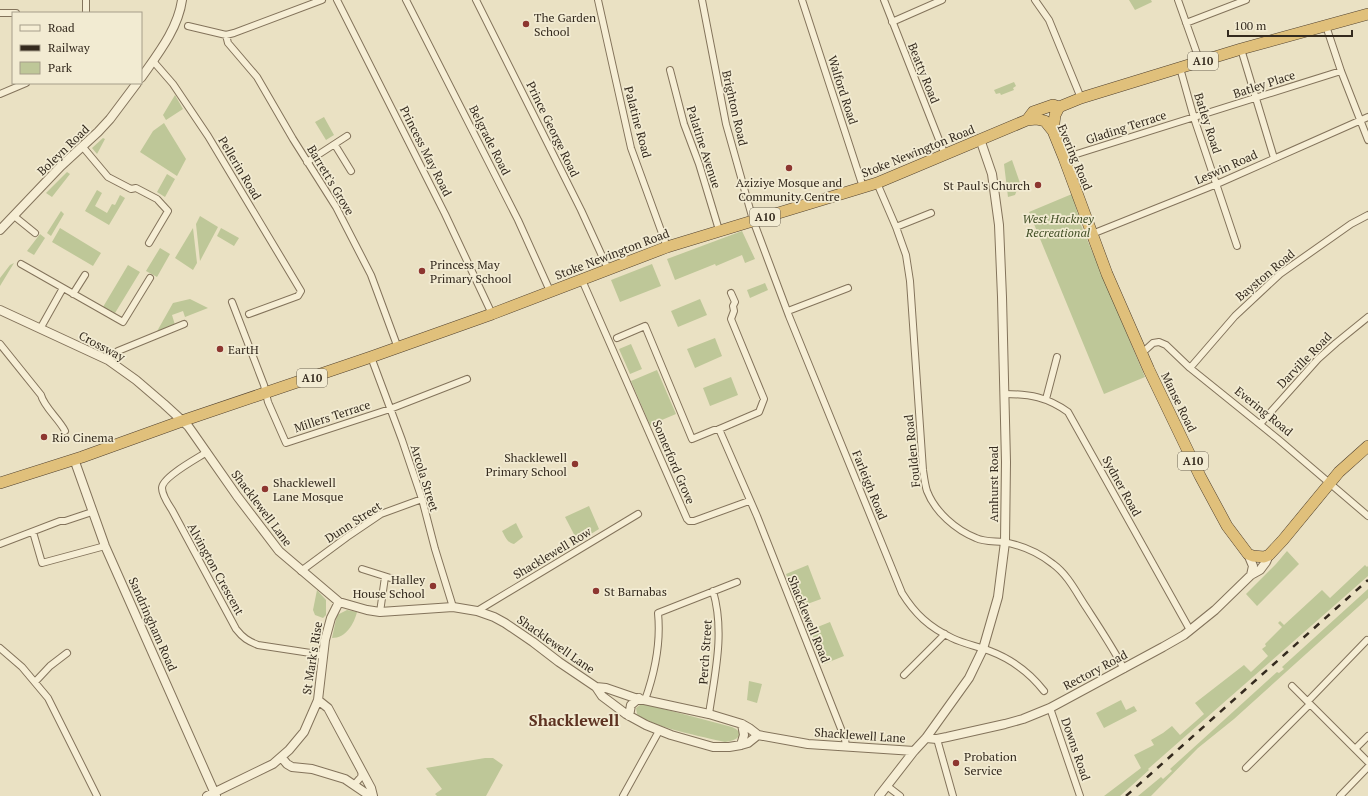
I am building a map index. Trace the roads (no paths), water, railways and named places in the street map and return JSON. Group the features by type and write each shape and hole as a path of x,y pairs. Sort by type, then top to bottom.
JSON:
{"highway":[{"name":"A10","path":"1059,106 1241,49 1368,14"},
{"name":"Stoke Newington Road","path":"182,421 398,348 492,314 667,247 877,183 1027,120 1033,112 1047,106 1059,106"},
{"path":"1053,131 1055,115 1059,106"},
{"name":"Evering Road","path":"1027,120 1036,119 1045,122 1053,131 1107,274 1147,364"},
{"name":"Manse Road","path":"1147,364 1179,433 1223,519 1248,554"},
{"name":"A10","path":"0,483 182,421"},
{"name":"Rectory Road","path":"1269,555 1344,467 1368,446"},
{"path":"1248,554 1264,557 1269,555"}],"street":[{"path":"86,0 86,12"},
{"path":"142,77 175,23 182,0"},
{"path":"188,26 226,34 234,34 322,0"},
{"name":"Princess May Road","path":"338,0 442,209 492,314"},
{"name":"Belgrade Road","path":"406,0 515,215 550,291"},
{"name":"Prince George Road","path":"476,0 581,210 608,269"},
{"name":"Palatine Road","path":"598,0 631,148 667,247"},
{"name":"Brighton Road","path":"702,0 726,124 753,220"},
{"name":"Walford Road","path":"802,0 864,187"},
{"name":"Beatty Road","path":"884,0 945,155"},
{"path":"892,22 942,0"},
{"path":"1035,0 1049,20 1081,98"},
{"path":"1178,0 1200,62"},
{"path":"1186,23 1246,0"},
{"path":"0,12 12,13"},
{"path":"1326,26 1341,71 1368,140"},
{"name":"Barrett's Grove","path":"226,34 228,43 257,77 336,208 371,275 398,348"},
{"path":"1241,49 1274,158"},
{"name":"Pellerin Road","path":"153,61 173,84 208,136 301,291 298,296 244,316"},
{"name":"Batley Road","path":"1180,68 1194,118 1237,246"},
{"name":"Palatine Avenue","path":"670,70 684,124 699,164 720,230"},
{"name":"Batley Place","path":"1194,118 1341,71"},
{"path":"0,94 24,84"},
{"name":"Boleyn Road","path":"0,230 110,119 136,84"},
{"name":"Glading Terrace","path":"1064,158 1194,118"},
{"name":"Leswin Road","path":"1092,234 1217,184 1368,118"},
{"path":"307,162 347,136"},
{"name":"Amhurst Road","path":"879,796 926,738 969,678 983,649 998,597 1005,542 1005,394 998,225 992,174 988,157 980,140"},
{"path":"335,145 351,171"},
{"path":"82,146 108,176 131,189 136,188 157,199 163,208 168,211 149,243"},
{"name":"Foulden Road","path":"877,183 906,255 910,281 923,470 928,491 936,507 947,520 977,539 1005,542 1021,547 1037,554 1054,565 1066,577 1124,669"},
{"path":"896,227 931,213"},
{"name":"Bayston Road","path":"1190,368 1235,316 1280,274 1351,224 1368,215"},
{"path":"14,216 35,233"},
{"name":"Farleigh Road","path":"753,220 788,311 902,593 912,608 924,620 953,639 1005,658 1020,667 1044,691"},
{"path":"21,264 123,322 150,278"},
{"path":"73,294 85,275"},
{"name":"Somerford Grove","path":"582,280 686,519 689,522 694,521 749,501"},
{"path":"40,329 63,288"},
{"path":"788,311 848,288"},
{"name":"Somerford Grove","path":"617,338 645,326 692,439 719,429 759,412 764,399 731,319 734,311 732,306 735,302 731,293"},
{"path":"232,302 244,316 266,393"},
{"name":"Crossway","path":"0,310 108,360 136,380 182,421"},
{"name":"Darville Road","path":"1260,424 1318,359 1368,317"},
{"path":"108,360 118,351 184,324"},
{"name":"Evering Road","path":"1142,353 1154,343 1159,342 1166,345 1190,368 1260,424 1368,516"},
{"path":"0,344 12,360 17,363 41,395 42,399 58,419 65,431"},
{"name":"Arcola Street","path":"371,357 422,499 453,607"},
{"path":"1046,399 1057,357"},
{"path":"390,409 467,379"},
{"name":"Millers Terrace","path":"266,393 268,402 286,443 390,409"},
{"name":"Sydner Road","path":"1005,394 1023,394 1046,399 1056,403 1068,412 1190,630"},
{"name":"Shacklewell Lane","path":"182,421 188,426 237,496 279,551 339,602 380,612 453,607 477,611 505,623 596,687 602,696 629,716 659,731 713,747 741,745 748,743 758,735"},
{"path":"719,429 749,501"},
{"name":"Alvington Crescent","path":"207,452 179,469 163,482 163,494 236,629 242,637 249,642 258,645 317,654 323,657"},
{"name":"Sandringham Road","path":"74,459 106,548 212,795"},
{"name":"Dunn Street","path":"301,571 346,537 381,514 422,499"},
{"name":"Shacklewell Road","path":"749,501 838,720 845,739 846,747"},
{"path":"0,544 60,521 65,521 92,512"},
{"name":"Shacklewell Row","path":"477,611 638,514"},
{"path":"33,532 42,563 106,548"},
{"path":"1248,554 1253,566 1251,575"},
{"name":"Rectory Road","path":"926,738 937,739 1023,719 1050,708 1124,669 1190,630 1215,610 1251,575 1260,570 1264,566 1269,555"},
{"path":"362,569 400,581"},
{"path":"380,612 385,577"},
{"path":"629,716 631,706 642,699 657,657 659,641 658,613 737,582"},
{"name":"Perch Street","path":"709,714 719,637 718,608 713,591"},
{"name":"St Mark's Rise","path":"212,795 282,758 304,732 318,700 323,657 331,618 339,602"},
{"path":"904,675 945,634"},
{"path":"1246,768 1367,640"},
{"path":"0,648 8,654 35,682 48,698 97,796"},
{"path":"35,682 50,666 67,653"},
{"path":"1292,686 1368,762"},
{"name":"Shacklewell Lane","path":"596,687 606,688 642,699 709,714 742,724 758,735 808,744 914,751"},
{"path":"318,700 328,708 371,788 373,796"},
{"name":"Downs Road","path":"1050,708 1080,796"},
{"path":"741,745 744,735 742,724"},
{"path":"623,796 659,731"},
{"path":"1355,749 1368,736"},
{"path":"937,739 953,796"},
{"path":"282,758 292,767 312,769 345,780 370,796"},
{"path":"1340,796 1368,768"},
{"path":"354,785 361,777 362,772"},
{"path":"887,786 900,796"}],"railway":[{"path":"1126,796 1368,580"}],"place":[{"name":"The Garden School","path":"526,24"},
{"name":"Aziziye Mosque and Community Centre","path":"789,168"},
{"name":"St Paul's Church","path":"1038,185"},
{"name":"Princess May Primary School","path":"422,271"},
{"name":"EartH","path":"220,349"},
{"name":"Rio Cinema","path":"44,437"},
{"name":"Shacklewell Primary School","path":"575,464"},
{"name":"Shacklewell Lane Mosque","path":"265,489"},
{"name":"Halley House School","path":"433,586"},
{"name":"St Barnabas","path":"596,591"},
{"name":"Probation Service","path":"956,763"}],"district":[{"name":"Shacklewell","path":"574,720"}],"park label":[{"name":"West Hackney Recreational","path":"1058,225"}]}
